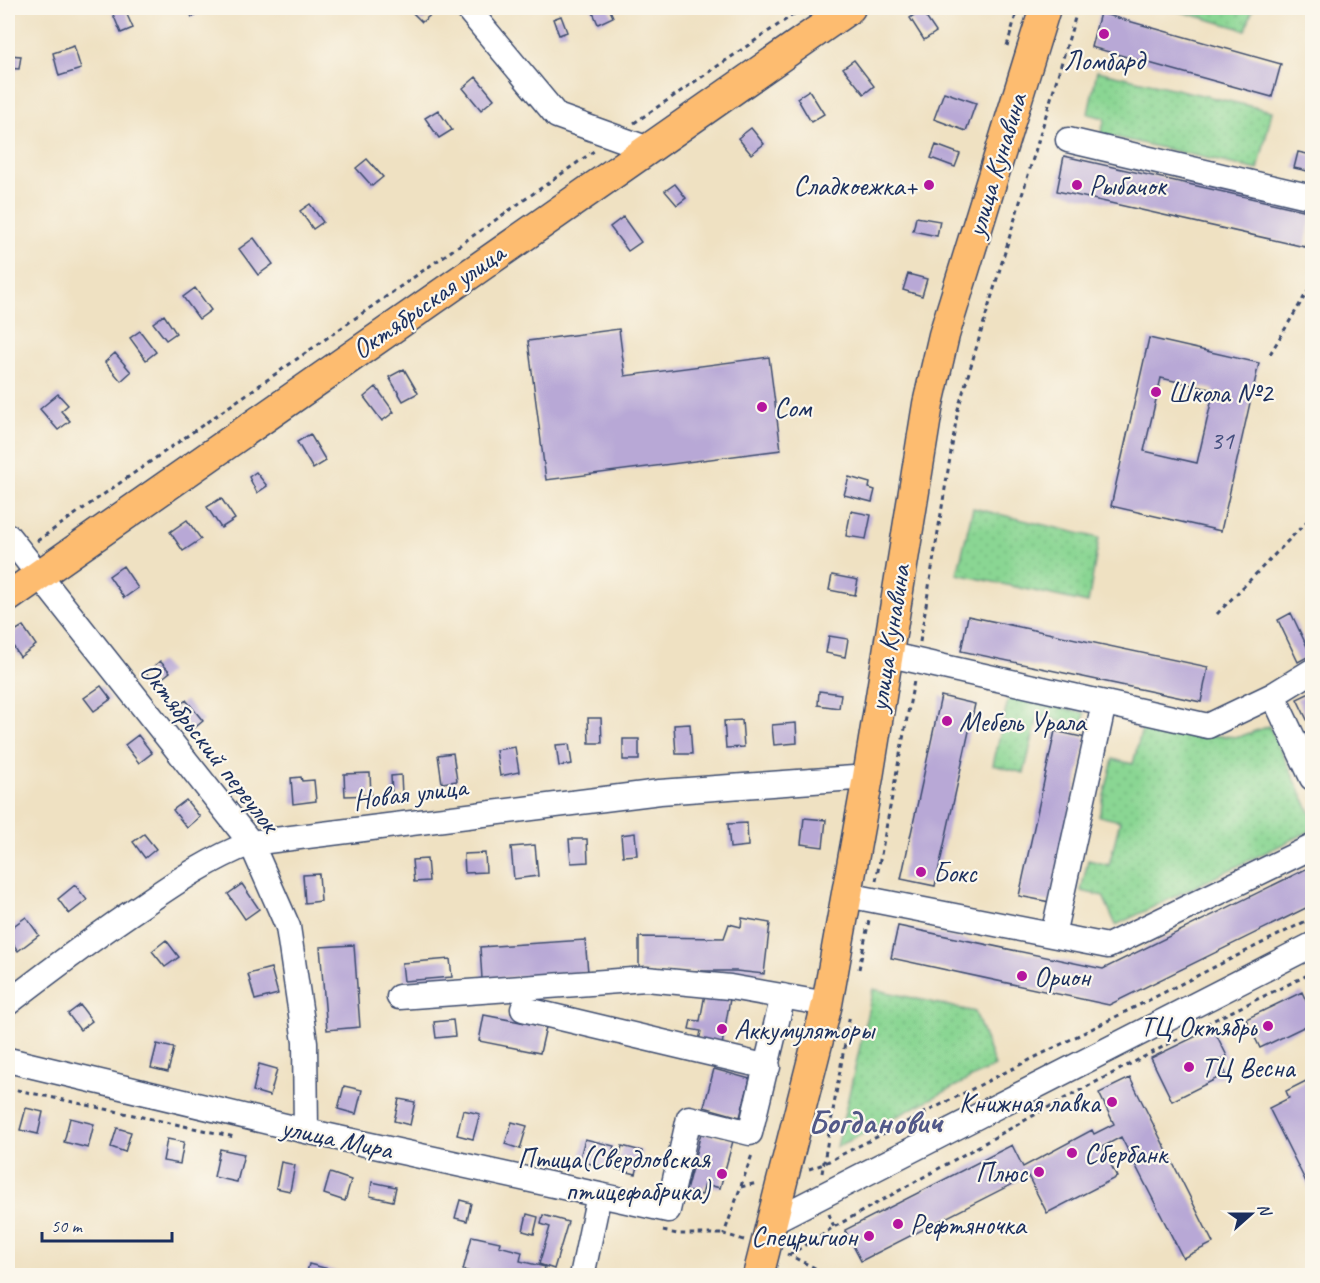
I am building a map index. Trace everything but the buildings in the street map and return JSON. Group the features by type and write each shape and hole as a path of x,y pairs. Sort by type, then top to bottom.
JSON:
{"main road":[{"name":"Октябрьская улица","path":"8,597 22,555 646,147 850,8"},
{"name":"улица Кунавина","path":"766,1272 771,1222 783,1177 839,1004 860,897 867,777 917,458 944,335 1045,8"}],"street":[{"path":"467,8 557,116 646,147"},
{"path":"1068,140 1312,197"},
{"name":"Октябрьский переулок","path":"22,555 251,843 288,927 305,1042 306,1131"},
{"path":"886,654 1208,726 1273,695 1312,671"},
{"path":"1273,695 1312,778"},
{"path":"1053,935 1104,703"},
{"name":"Новая улица","path":"8,1003 84,945 190,873 220,855 251,843 660,792 867,777"},
{"path":"860,897 1108,946 1312,847"},
{"path":"771,1222 1312,945"},
{"path":"399,998 646,980 730,987 839,1004"},
{"path":"523,1009 768,1067 783,996"},
{"name":"улица Мира","path":"8,1060 306,1131 668,1210 689,1118 750,1133 768,1067"},
{"path":"582,1275 599,1195"}],"path":[{"path":"22,555 615,136 804,8"},
{"path":"859,969 860,897 917,661 958,409 1078,8"},
{"path":"1270,354 1312,284"},
{"path":"1217,614 1312,516"},
{"path":"741,1187 821,1166 1312,918"},
{"path":"831,1275 789,1254 1056,1102 1216,1019 1312,974"},
{"path":"834,1227 823,1196 821,1166 839,1004"}],"green space":[{"path":"1168,8 1253,8 1246,30"},
{"path":"1097,71 1272,111 1258,170 1101,134 1105,118 1088,114"},
{"path":"973,508 1099,538 1088,603 957,574"},
{"path":"1009,696 1085,713 1082,726 1038,716 1024,773 993,765"},
{"path":"1143,724 1202,735 1239,737 1269,726 1312,816 1312,830 1116,925 1103,896 1081,891 1088,860 1109,865 1120,821 1099,816 1113,759 1133,764"},
{"path":"873,989 975,1012 995,1066 837,1147"}],"place":[{"name":"Ломбард","path":"1104,34"},
{"name":"Сладкоежка+","path":"929,185"},
{"name":"Рыбачок","path":"1077,185"},
{"name":"Школа №2","path":"1156,392"},
{"name":"Сом","path":"762,407"},
{"name":"Мебель Урала","path":"947,721"},
{"name":"Бокс","path":"921,872"},
{"name":"Орион","path":"1022,976"},
{"name":"ТЦ Октябрь","path":"1268,1026"},
{"name":"Аккумуляторы","path":"722,1029"},
{"name":"ТЦ Весна","path":"1189,1067"},
{"name":"Книжная лавка","path":"1112,1102"},
{"name":"Сбербанк","path":"1072,1153"},
{"name":"Плюс","path":"1039,1172"},
{"name":"Птица(Свердловская птицефабрика)","path":"722,1174"},
{"name":"Рефтяночка","path":"898,1224"},
{"name":"Спецригион","path":"869,1236"}],"district":[{"name":"Богданович","path":"875,1121"}]}
